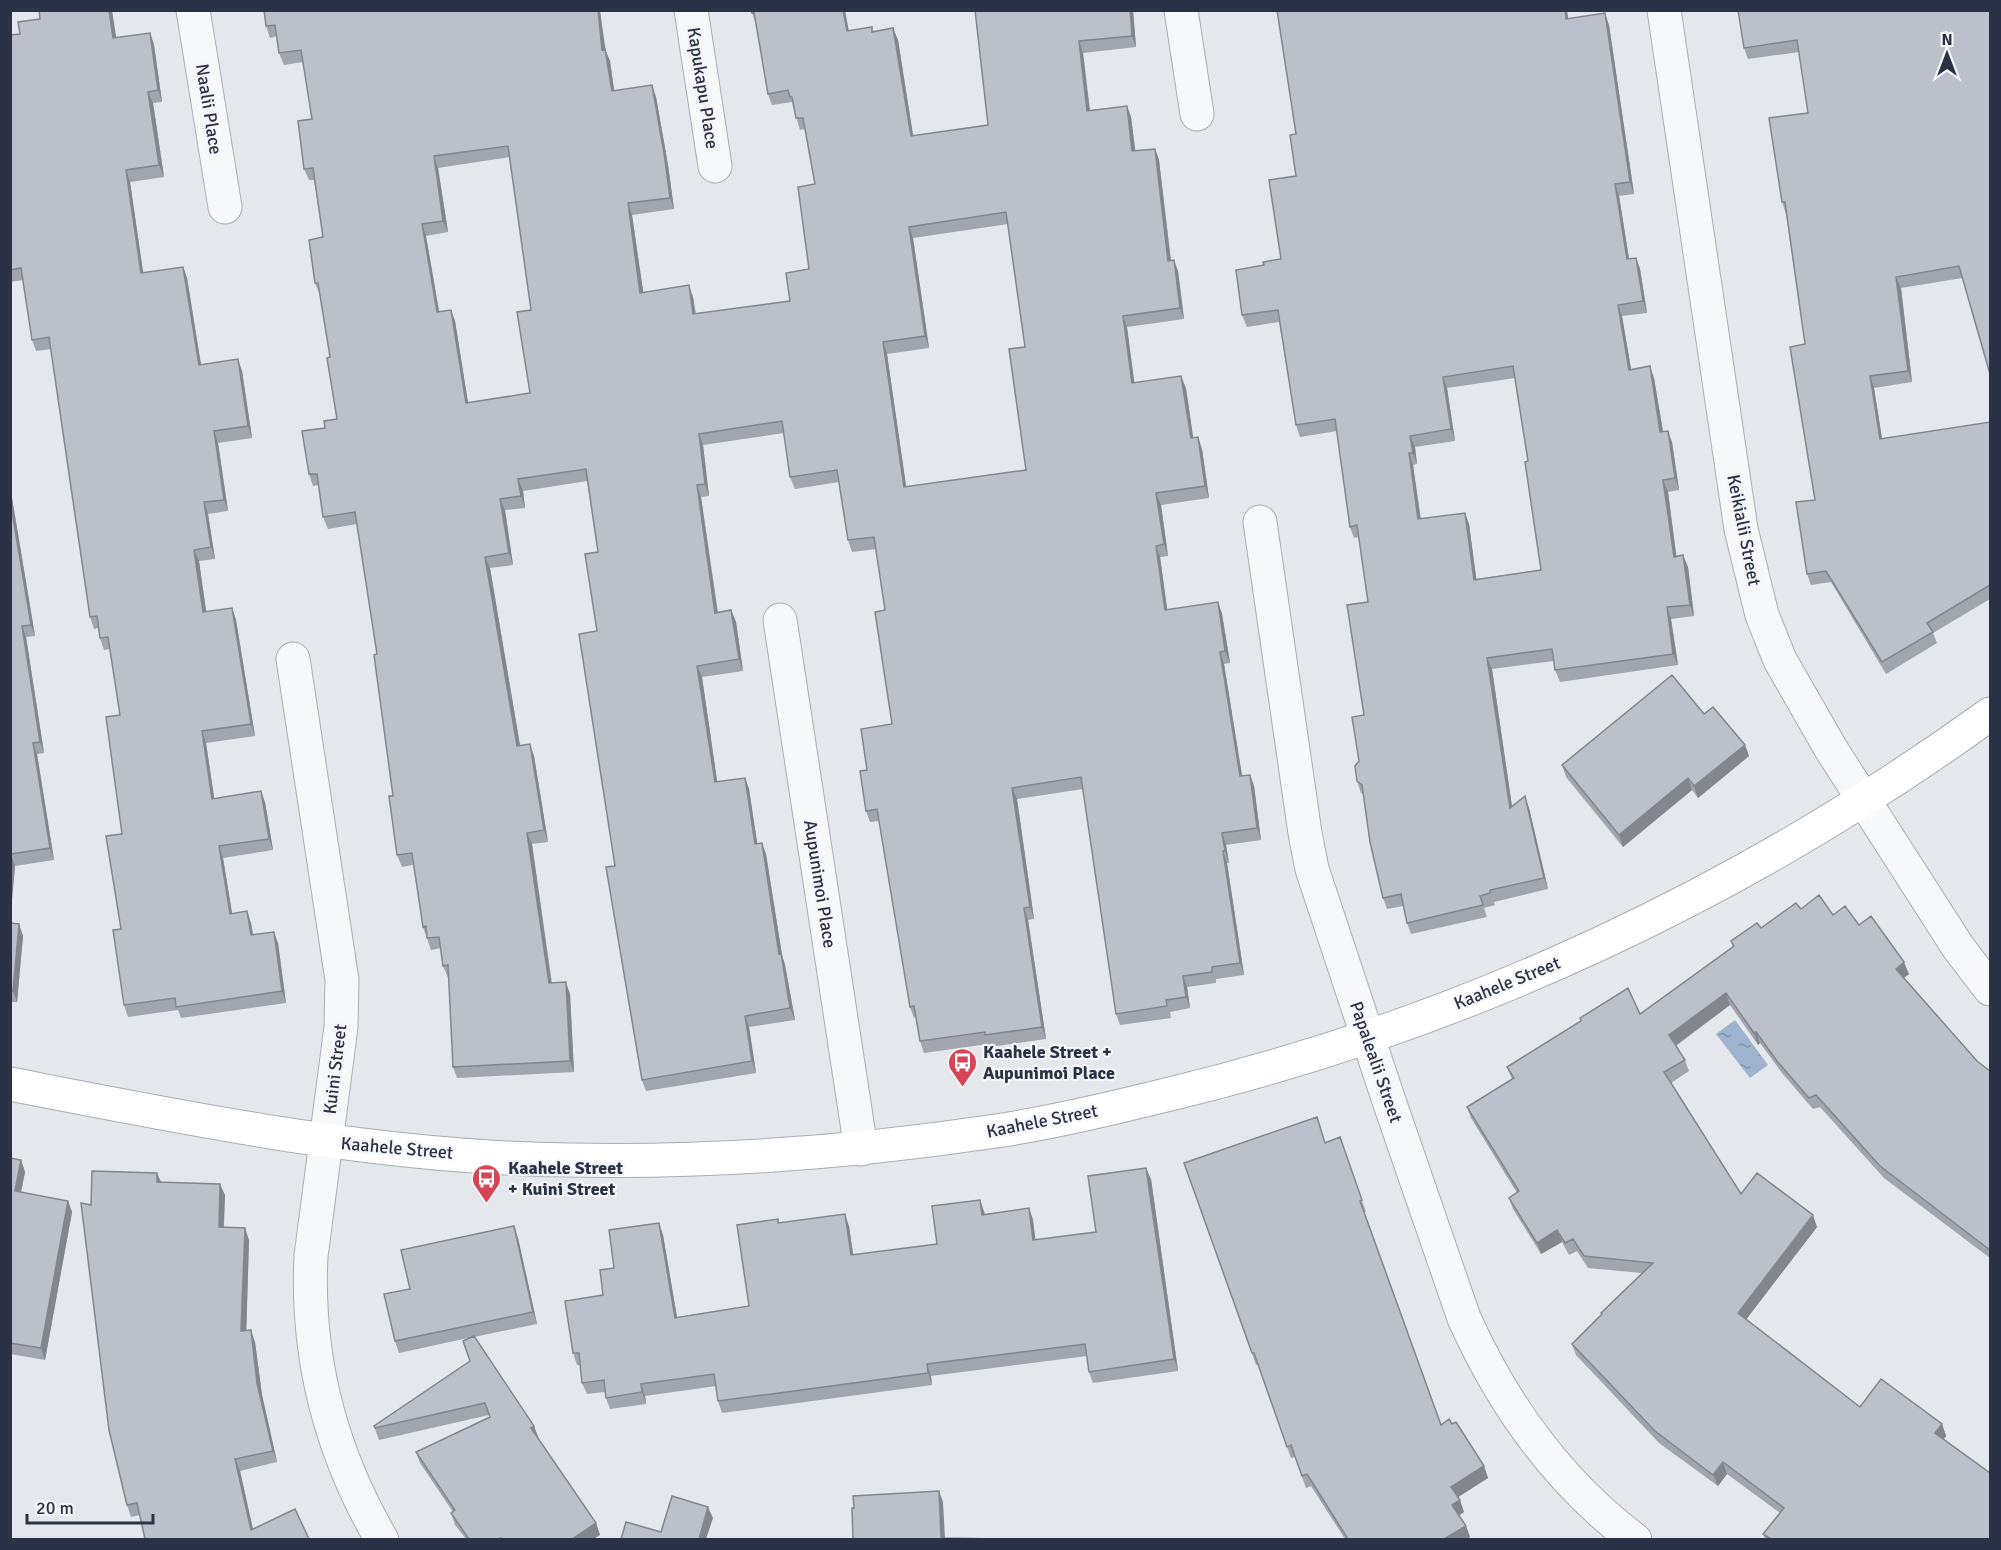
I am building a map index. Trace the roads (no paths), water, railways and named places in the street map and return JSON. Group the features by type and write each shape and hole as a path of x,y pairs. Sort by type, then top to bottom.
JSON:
{"street":[{"name":"Naalii Place","path":"193,10 225,207"},
{"name":"Kapukapu Place","path":"691,10 715,166"},
{"path":"1181,10 1197,114"},
{"name":"Keikialii Street","path":"1664,10 1741,529 1762,615 1780,660 1807,709 1958,947 1990,989"},
{"name":"Papalealii Street","path":"1260,522 1312,869 1464,1318 1499,1386 1542,1450 1592,1504 1635,1539"},
{"name":"Aupunimoi Place","path":"780,620 861,1149"},
{"name":"Kuini Street","path":"293,659 342,980 342,1017 311,1256 309,1293 317,1368 335,1441 351,1481 381,1539"},
{"name":"Kaahele Street","path":"10,1084 185,1118 326,1142 427,1152 565,1160 691,1160 861,1149 1000,1130 1119,1107 1244,1076 1368,1038 1497,989 1676,908 1777,853 1942,749 1990,714"}],"water":[{"path":"1735,1020 1768,1065 1750,1078 1716,1034"}],"place":[{"name":"Kaahele Street + Aupunimoi Place","path":"962,1088"},
{"name":"Kaahele Street + Kuini Street","path":"487,1204"}]}
